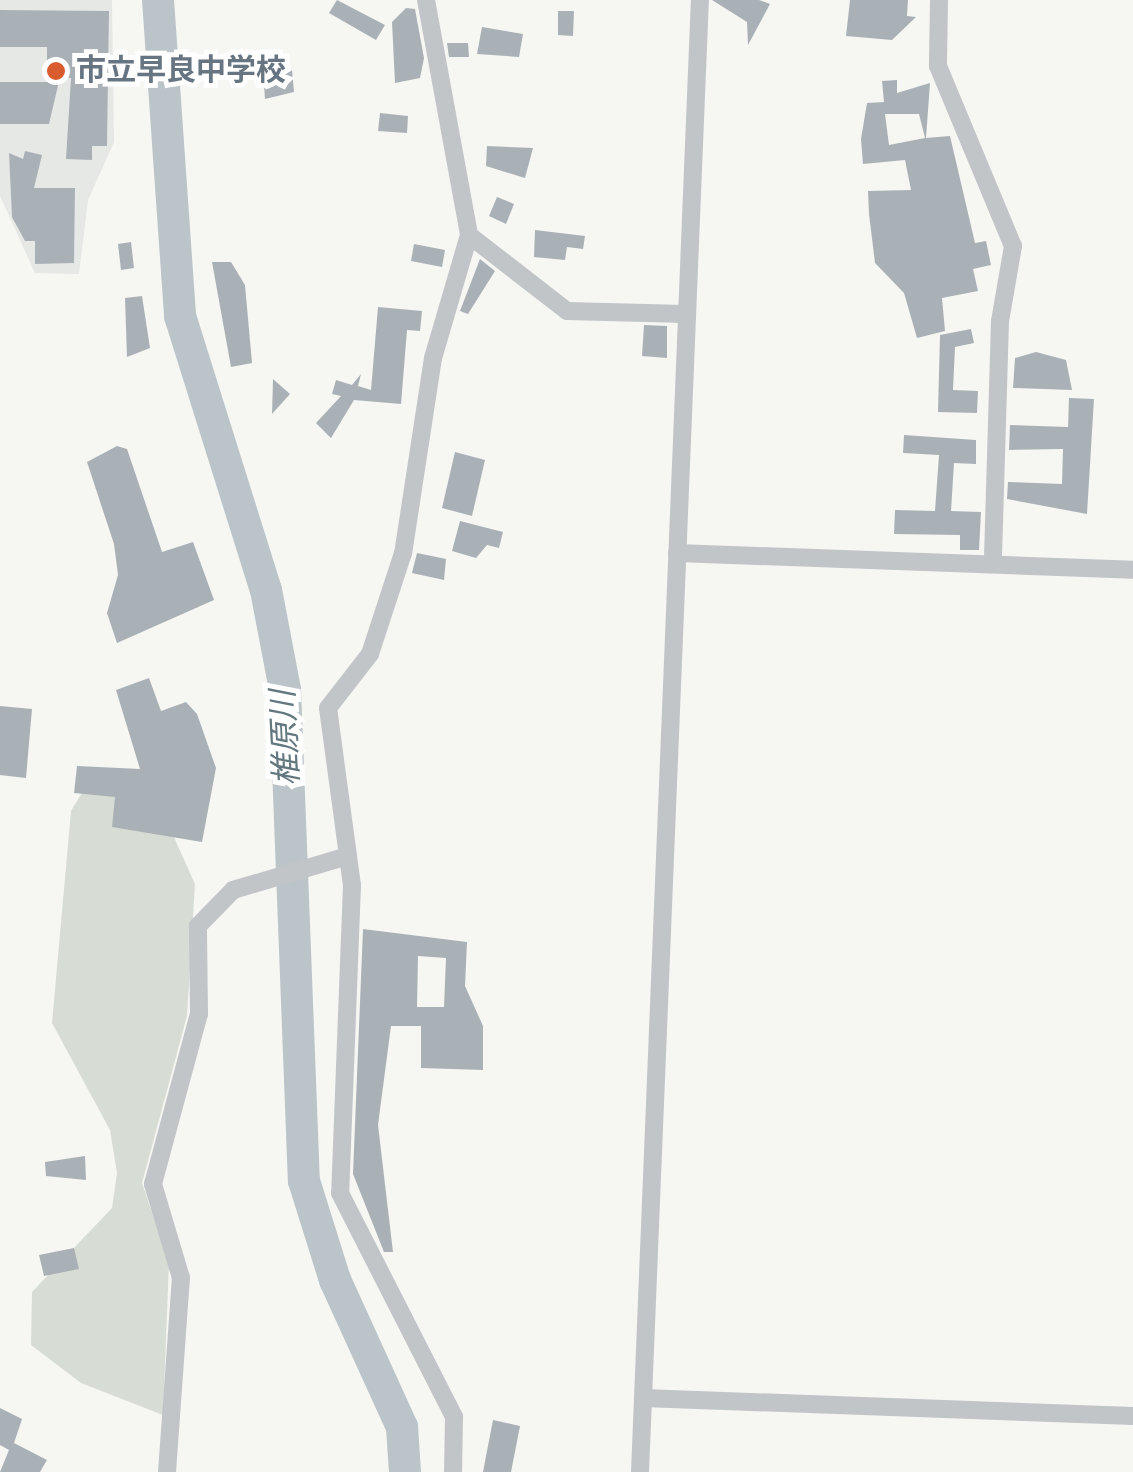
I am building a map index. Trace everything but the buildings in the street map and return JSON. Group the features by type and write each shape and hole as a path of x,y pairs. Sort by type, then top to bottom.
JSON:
{"street":[{"path":"426,0 469,234 432,358 403,553 370,654 328,708 348,856 340,1193 454,1418 452,1472"},
{"path":"640,1472 684,314 700,0"},
{"path":"939,0 938,66 1013,246 1000,321 993,564"},
{"path":"469,234 567,312 684,314"},
{"path":"677,553 1133,570"},
{"path":"167,1472 181,1278 154,1184 200,1014 198,926 219,899 247,885 348,856"},
{"path":"643,1398 1133,1416"}],"shaded area":[{"name":"市立早良中学校","path":"0,0 112,0 114,142 88,200 79,274 35,273 0,196"},
{"path":"97,768 168,824 195,884 187,1016 142,1183 169,1263 163,1415 81,1383 31,1345 32,1292 112,1208 117,1173 110,1130 52,1023 71,811"}],"waterway":[{"name":"椎原川","path":"158,0 180,316 266,590 285,690 304,1181 335,1280 402,1427 405,1472"}],"place":[{"name":"市立早良中学校","path":"56,71"}]}
